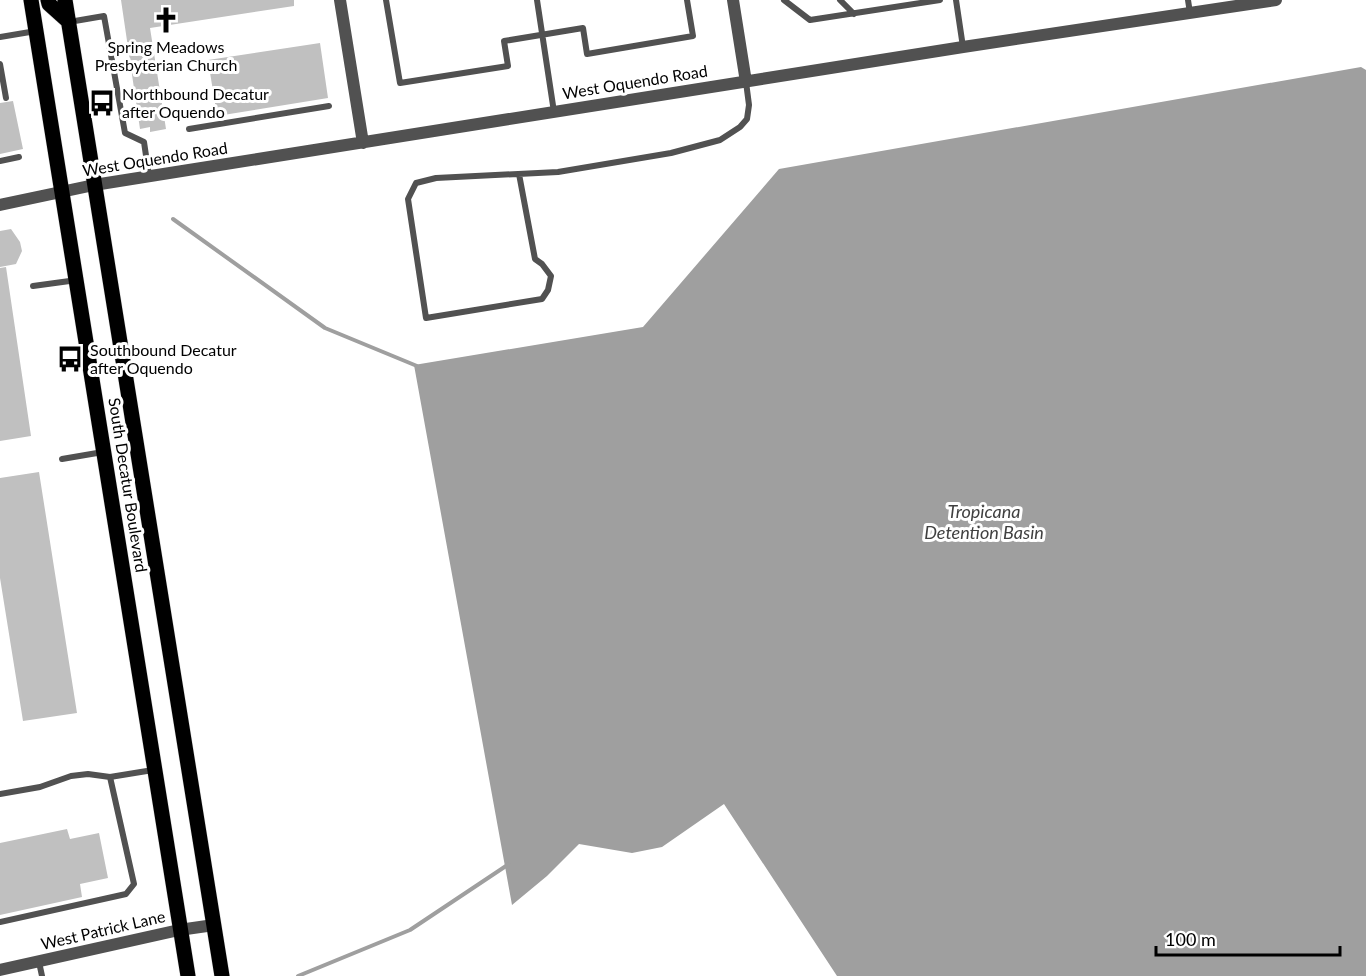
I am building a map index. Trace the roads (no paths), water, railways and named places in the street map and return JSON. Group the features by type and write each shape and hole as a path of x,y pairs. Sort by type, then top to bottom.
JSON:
{"main road":[{"name":"South Decatur Boulevard","path":"31,0 188,976"},
{"path":"48,0 49,4 69,22"},
{"name":"South Decatur Boulevard","path":"66,0 222,976"}],"street":[{"path":"340,0 363,143"},
{"path":"733,0 746,82"},
{"name":"West Oquendo Road","path":"0,206 94,185 963,47 1276,0"},
{"name":"West Patrick Lane","path":"0,970 179,930 214,925"}],"lane":[{"path":"386,0 400,83 508,66 504,41 583,28 587,54 693,36 687,0"},
{"path":"537,0 554,112"},
{"path":"784,0 810,20 940,0"},
{"path":"840,0 854,14"},
{"path":"956,0 963,47"},
{"path":"1188,0 1190,13"},
{"path":"69,22 104,16 125,133 144,142 149,177"},
{"path":"0,38 36,31"},
{"path":"0,64 6,98"},
{"path":"519,174 535,259 551,276 548,290 542,299 426,318 408,199 416,183 436,178 558,172 671,153 720,140 740,127 747,119 749,105 746,82"},
{"path":"189,129 329,106"},
{"path":"0,161 19,157"},
{"path":"33,286 77,280"},
{"path":"62,459 105,451"},
{"path":"0,794 40,787 71,776 88,774 110,777 154,770"},
{"path":"0,922 126,894 134,884 110,777"},
{"path":"39,961 42,976"}],"water":[{"name":"Tropicana Detention Basin","path":"1361,67 1366,70 1366,976 837,976 724,804 662,847 632,853 579,844 547,876 512,905 414,365 643,327 779,169"}],"waterway":[{"path":"173,219 325,328 417,366"},
{"path":"298,976 410,930 509,864"}],"place":[{"name":"Spring Meadows Presbyterian Church","path":"166,20"},
{"name":"Northbound Decatur after Oquendo","path":"102,103"},
{"name":"Southbound Decatur after Oquendo","path":"70,359"}]}
